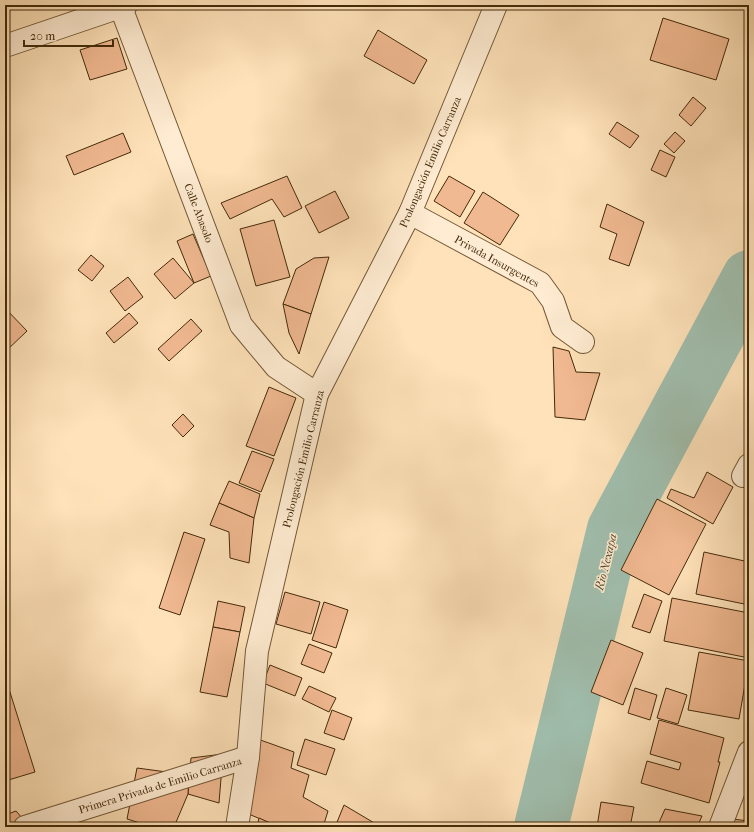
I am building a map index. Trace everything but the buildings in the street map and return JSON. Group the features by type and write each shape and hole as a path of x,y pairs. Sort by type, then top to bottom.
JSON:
{"street":[{"name":"Prolongación Emilio Carranza","path":"237,827 248,757 257,650 317,394 410,213 496,5"},
{"path":"5,46 122,6"},
{"name":"Calle Abasolo","path":"122,6 241,325 276,367 317,394"},
{"name":"Privada Insurgentes","path":"410,213 540,283 553,301 562,327 583,342"},
{"path":"720,827 749,752"},
{"name":"Primera Privada de Emilio Carranza","path":"25,827 248,757"}],"waterway":[{"name":"Rio Nexapa","path":"541,827 614,529 749,277"}]}
